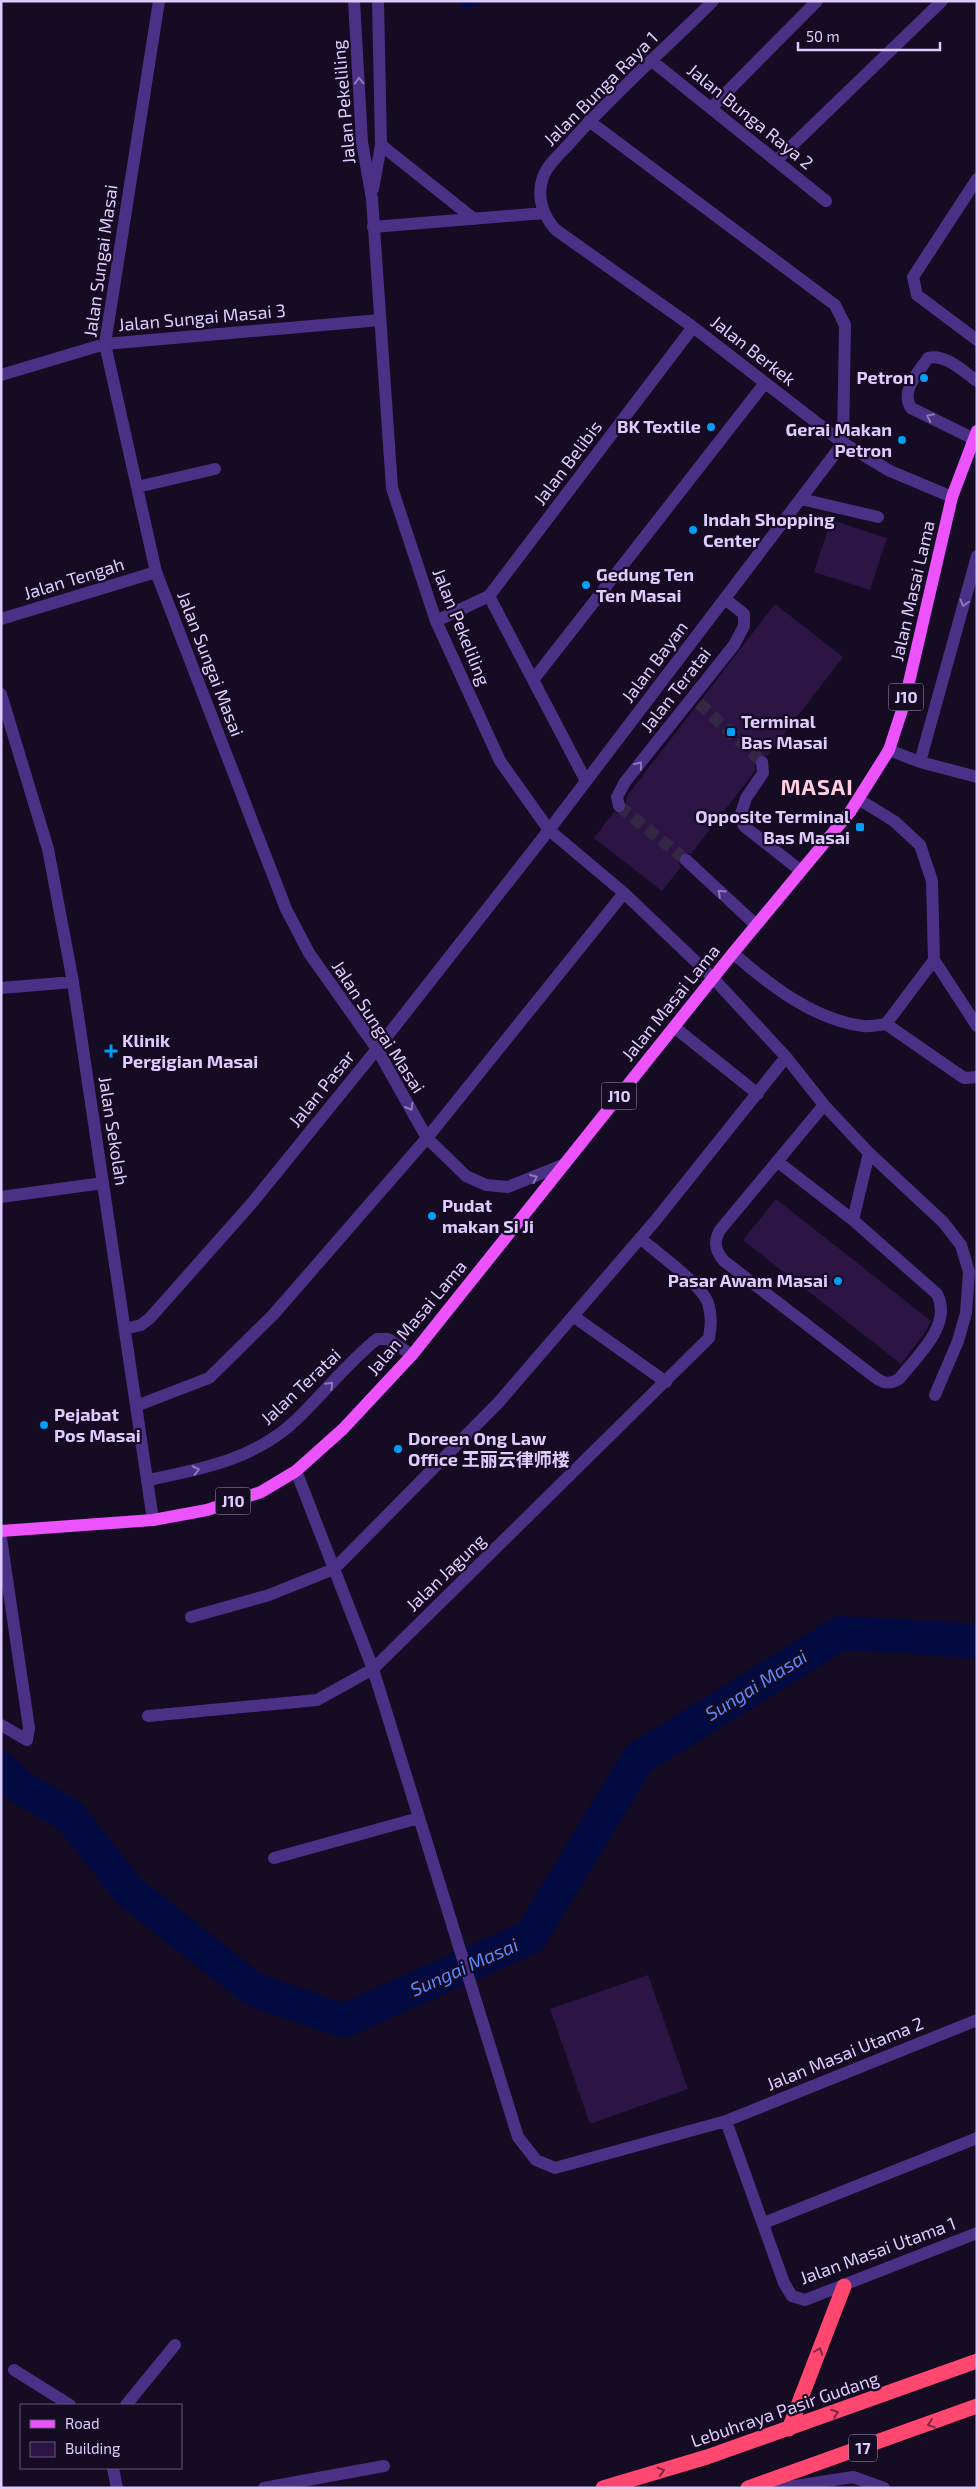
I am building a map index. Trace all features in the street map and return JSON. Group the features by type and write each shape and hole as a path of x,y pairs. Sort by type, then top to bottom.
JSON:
{"highway":[{"path":"790,2429 844,2286"},
{"name":"Lebuhraya Pasir Gudang","path":"603,2488 708,2457 977,2361"},
{"name":"17","path":"748,2488 977,2406"}],"main road":[{"name":"Jalan Masai Lama","path":"1,1531 153,1520 207,1510 261,1492 296,1471 343,1429 412,1355 858,798 889,750 904,704 952,497 975,435"}],"street":[{"name":"Jalan Sungai Masai","path":"159,1 105,344 156,572 286,909 309,953 377,1050 427,1138 466,1176 486,1186 498,1188 517,1185 565,1164"},
{"name":"Jalan Pekeliling","path":"354,1 362,142 372,199 392,488 436,621 500,761 549,830 624,893 713,978 786,1057 824,1105 870,1153 954,1234 967,1258 969,1272 966,1313 958,1341 935,1395"},
{"name":"Jalan Pekeliling","path":"372,199 381,146 378,1"},
{"name":"Jalan Bunga Raya 1","path":"544,214 540,200 540,188 546,170 589,121 713,1"},
{"path":"711,108 817,1"},
{"path":"777,160 942,1"},
{"name":"Jalan Bunga Raya 2","path":"652,61 826,201"},
{"path":"589,121 835,305 845,325 843,444"},
{"path":"381,146 474,219"},
{"path":"977,179 913,277 917,295 977,340"},
{"path":"373,227 544,214"},
{"name":"Jalan Berkek","path":"544,214 556,230 694,327 843,444 890,472 952,497"},
{"name":"Jalan Sungai Masai 3","path":"1,375 105,344 380,320"},
{"name":"Jalan Belibis","path":"436,621 489,596 694,327"},
{"path":"975,435 912,408 906,400 907,391 928,358 934,356 942,358 977,381"},
{"path":"533,680 765,383"},
{"name":"Jalan Bayan","path":"549,830 843,444"},
{"path":"137,487 215,469"},
{"path":"801,499 878,517"},
{"path":"920,762 977,556"},
{"name":"Jalan Tengah","path":"1,619 156,572"},
{"path":"489,596 586,781"},
{"name":"Jalan Teratai","path":"619,806 617,797 625,782 696,700 744,626 744,614 725,598"},
{"name":"Jalan Sekolah","path":"1,694 48,849 73,982 153,1520"},
{"path":"889,750 920,762 977,777"},
{"path":"762,762 763,773 746,798 740,817 744,826 800,871"},
{"path":"858,798 894,821 920,845 932,882 934,960 977,1026"},
{"name":"Jalan Pasar","path":"125,1329 141,1325 150,1318 252,1203 377,1050 549,830"},
{"path":"686,860 756,925"},
{"path":"136,1406 209,1378 273,1315 427,1138 624,893"},
{"path":"733,953 755,972 817,1012 863,1026 886,1024 964,1078 977,1077"},
{"path":"886,1024 934,960"},
{"path":"1,988 73,982"},
{"path":"674,1027 758,1094"},
{"path":"191,1617 270,1595 334,1569 499,1402 640,1238 786,1057"},
{"path":"778,1162 853,1220 933,1288 940,1300 942,1308 938,1328 899,1379 894,1382 881,1382 718,1254 716,1237 720,1230 824,1105"},
{"path":"853,1220 870,1153"},
{"path":"1,1197 103,1183"},
{"name":"Jalan Jagung","path":"148,1716 317,1700 373,1669 709,1338 711,1320 707,1301 688,1279 640,1238"},
{"path":"573,1316 666,1382"},
{"name":"Jalan Teratai","path":"148,1480 203,1469 230,1460 274,1438 295,1421 378,1338 388,1339 412,1355"},
{"name":"Jalan Masai Utama 2","path":"296,1471 373,1669 518,2136 536,2160 555,2168 726,2121 975,2025"},
{"path":"1,1538 29,1728 27,1740 1,1725"},
{"path":"274,1858 419,1818"},
{"path":"726,2121 764,2223 977,2138"},
{"name":"Jalan Masai Utama 1","path":"764,2223 784,2283 792,2296 805,2300 977,2233"},
{"path":"127,2404 175,2344"},
{"path":"14,2370 68,2404"},
{"path":"264,2488 384,2466"},
{"path":"113,2469 117,2488"},
{"path":"782,2488 853,2477 884,2488"}],"shaded area":[{"path":"459,1 488,1 463,11"}],"building":[{"path":"831,520 887,538 870,590 814,572"},
{"name":"Terminal Bas Masai","path":"775,604 843,657 767,756 761,754 755,758 755,771 691,854 684,852 680,855 678,862 681,867 662,891 594,838 614,812 620,814 625,812 627,796"},
{"name":"Pasar Awam Masai","path":"776,1199 931,1321 926,1331 901,1364 743,1240"},
{"path":"648,1975 688,2089 590,2124 550,2009"}],"waterway":[{"name":"Sungai Masai","path":"1,1768 19,1786 70,1816 130,1892 253,1989 343,2021 530,1937 639,1758 841,1633 977,1641"}],"tunnel":[{"path":"699,703 762,762"},
{"path":"619,806 686,860"}],"place":[{"name":"Petron","path":"924,378"},
{"name":"BK Textile","path":"711,427"},
{"name":"Gerai Makan Petron","path":"902,440"},
{"name":"Indah Shopping Center","path":"693,530"},
{"name":"Gedung Ten Ten Masai","path":"586,585"},
{"name":"Terminal Bas Masai","path":"731,732"},
{"name":"Opposite Terminal Bas Masai","path":"860,827"},
{"name":"Klinik Pergigian Masai","path":"111,1051"},
{"name":"Pudat makan Si Ji","path":"432,1216"},
{"name":"Pasar Awam Masai","path":"838,1281"},
{"name":"Pejabat Pos Masai","path":"44,1425"},
{"name":"Doreen Ong Law Office 王丽云律师楼","path":"398,1449"}],"district":[{"name":"MASAI","path":"817,787"}]}
